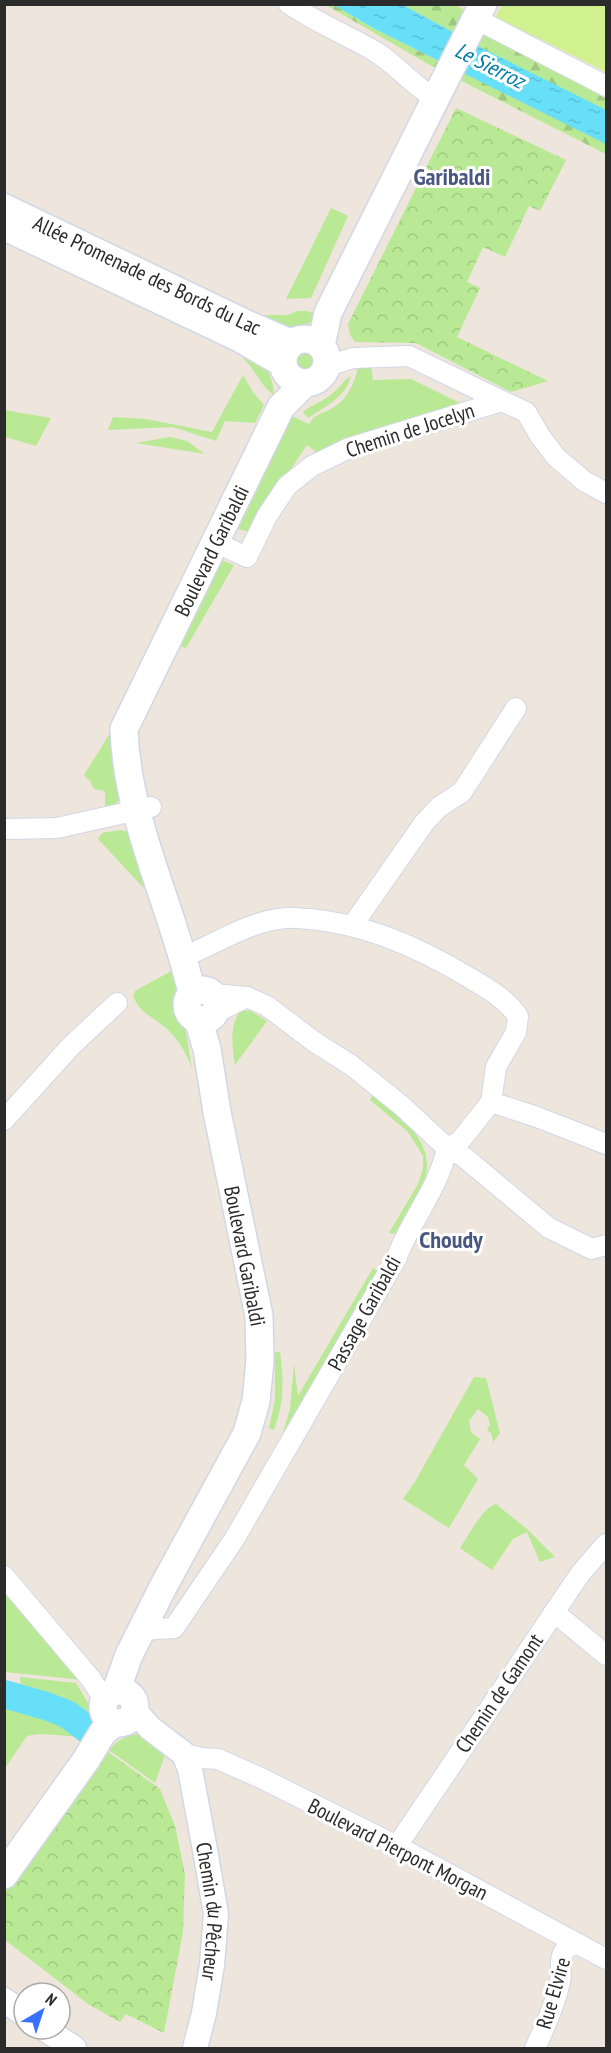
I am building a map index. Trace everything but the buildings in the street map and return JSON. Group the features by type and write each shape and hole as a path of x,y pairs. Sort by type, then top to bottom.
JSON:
{"main road":[{"path":"306,358 478,16"},
{"name":"Boulevard Garibaldi","path":"206,1004 184,956 174,906 125,760 124,729 306,358"},
{"name":"Boulevard Garibaldi","path":"4,1875 120,1713 129,1655 163,1587 247,1433 256,1401 260,1360 260,1316 217,1112 207,1049 206,1004 196,951 174,906"},
{"name":"Boulevard Garibaldi","path":"120,1713 130,1655 163,1587"}],"street":[{"path":"289,4 319,24 376,52 401,70 422,91 440,89"},
{"path":"478,16 606,86"},
{"name":"Allée Promenade des Bords du Lac","path":"4,206 238,318 306,358"},
{"name":"Allée Promenade des Bords du Lac","path":"4,228 240,340 306,358"},
{"name":"Chemin de Jocelyn","path":"306,358 410,356 502,401"},
{"path":"502,401 526,412 556,457 584,481 606,493"},
{"name":"Chemin de Jocelyn","path":"214,542 248,557 267,516 287,486 312,466 349,448 502,401"},
{"path":"352,926 424,823 439,807 462,792 516,708"},
{"path":"4,829 57,828 143,809"},
{"path":"196,951 246,928 286,918 329,921 371,931 433,957 497,994 511,1006 518,1016 516,1032 496,1067 491,1102 460,1142 447,1148"},
{"path":"206,1004 243,999 267,1006 316,1043 351,1065 402,1106 447,1148 464,1157 549,1228 592,1249 606,1245"},
{"path":"4,1120 71,1046 117,1003"},
{"path":"491,1102 606,1144"},
{"name":"Passage Garibaldi","path":"142,1630 174,1628 235,1538 396,1259 404,1236 441,1170 447,1148"},
{"name":"Chemin de Gamont","path":"397,1846 580,1574 606,1544"},
{"path":"4,1576 120,1713 185,1759"},
{"path":"554,1612 606,1655"},
{"name":"Boulevard Pierpont Morgan","path":"185,1759 218,1759 261,1778 397,1846 606,1959"},
{"name":"Chemin du Pêcheur","path":"185,1759 216,1914 204,2013 195,2049"},
{"name":"Rue Elvire","path":"535,2049 549,2019 558,1990 562,1954 566,1948 578,1944"}],"green space":[{"path":"326,5 334,5 373,28 466,74 480,47 403,5 456,5 606,99 606,154 428,64"},
{"path":"502,5 606,5 606,72 496,17"},
{"path":"456,108 566,160 540,211 529,206 505,257 483,247 467,282 480,288 457,337 548,381 511,392 416,343 355,342 350,335 348,324"},
{"path":"331,208 348,216 311,298 286,299"},
{"path":"297,311 307,311 318,315 298,330 285,331 261,325 266,315 288,315"},
{"path":"306,347 316,351 320,361 316,371 306,375 296,371 292,361 296,351"},
{"path":"248,353 267,371 272,381 274,395 243,358"},
{"path":"371,366 373,380 411,379 460,403 316,452 307,445 281,484 254,533 238,529 292,416 309,424 315,417 341,402 352,386 358,367"},
{"path":"243,375 264,405 255,423 225,421 216,441 173,427 108,430 113,417 146,419 212,432"},
{"path":"351,376 340,396 308,418 303,412 330,396"},
{"path":"4,410 51,418 36,446 5,437"},
{"path":"170,437 187,441 205,454 136,443"},
{"path":"221,560 234,565 186,648 175,645"},
{"path":"122,714 124,793 115,805 105,808 105,791 94,789 84,775"},
{"path":"121,830 131,832 155,900 98,839 102,833"},
{"path":"175,969 192,1068 174,1036 140,1008 133,996 135,991"},
{"path":"241,1010 251,1011 267,1021 235,1065 233,1029"},
{"path":"373,1095 415,1133 426,1156 427,1169 422,1190 398,1234 389,1233 418,1184 423,1168 423,1156 408,1132 370,1100"},
{"path":"373,1268 380,1273 285,1442 281,1439 290,1409 294,1364 298,1396"},
{"path":"275,1352 280,1352 282,1383 280,1410 274,1430 269,1428 275,1400"},
{"path":"474,1377 486,1378 500,1433 492,1444 491,1433 487,1430 490,1425 488,1417 478,1409 469,1421 471,1432 480,1439 464,1465 478,1479 449,1528 403,1499"},
{"path":"496,1504 528,1530 555,1557 540,1562 527,1532 513,1539 492,1570 460,1548 481,1516"},
{"path":"4,1586 83,1680 5,1672"},
{"path":"20,1677 76,1683 89,1705 91,1727 83,1737 40,1734 27,1736 5,1768 5,1708 24,1714"},
{"path":"139,1734 152,1739 166,1752 155,1783 109,1750 122,1739"},
{"path":"104,1749 160,1789 175,1826 185,1874 183,1932 164,2033 126,2014 120,2022 88,2004 72,1992 72,1981 58,1981 5,1940 5,1889"}],"water":[{"name":"Le Sierroz","path":"334,5 403,5 480,47 606,110 606,144 373,28"},
{"path":"5,1681 43,1692 86,1710 75,1729 5,1703"}],"waterway":[{"path":"4,1694 67,1714 92,1733"}],"district":[{"name":"Garibaldi","path":"452,176"},
{"name":"Choudy","path":"451,1239"}]}
